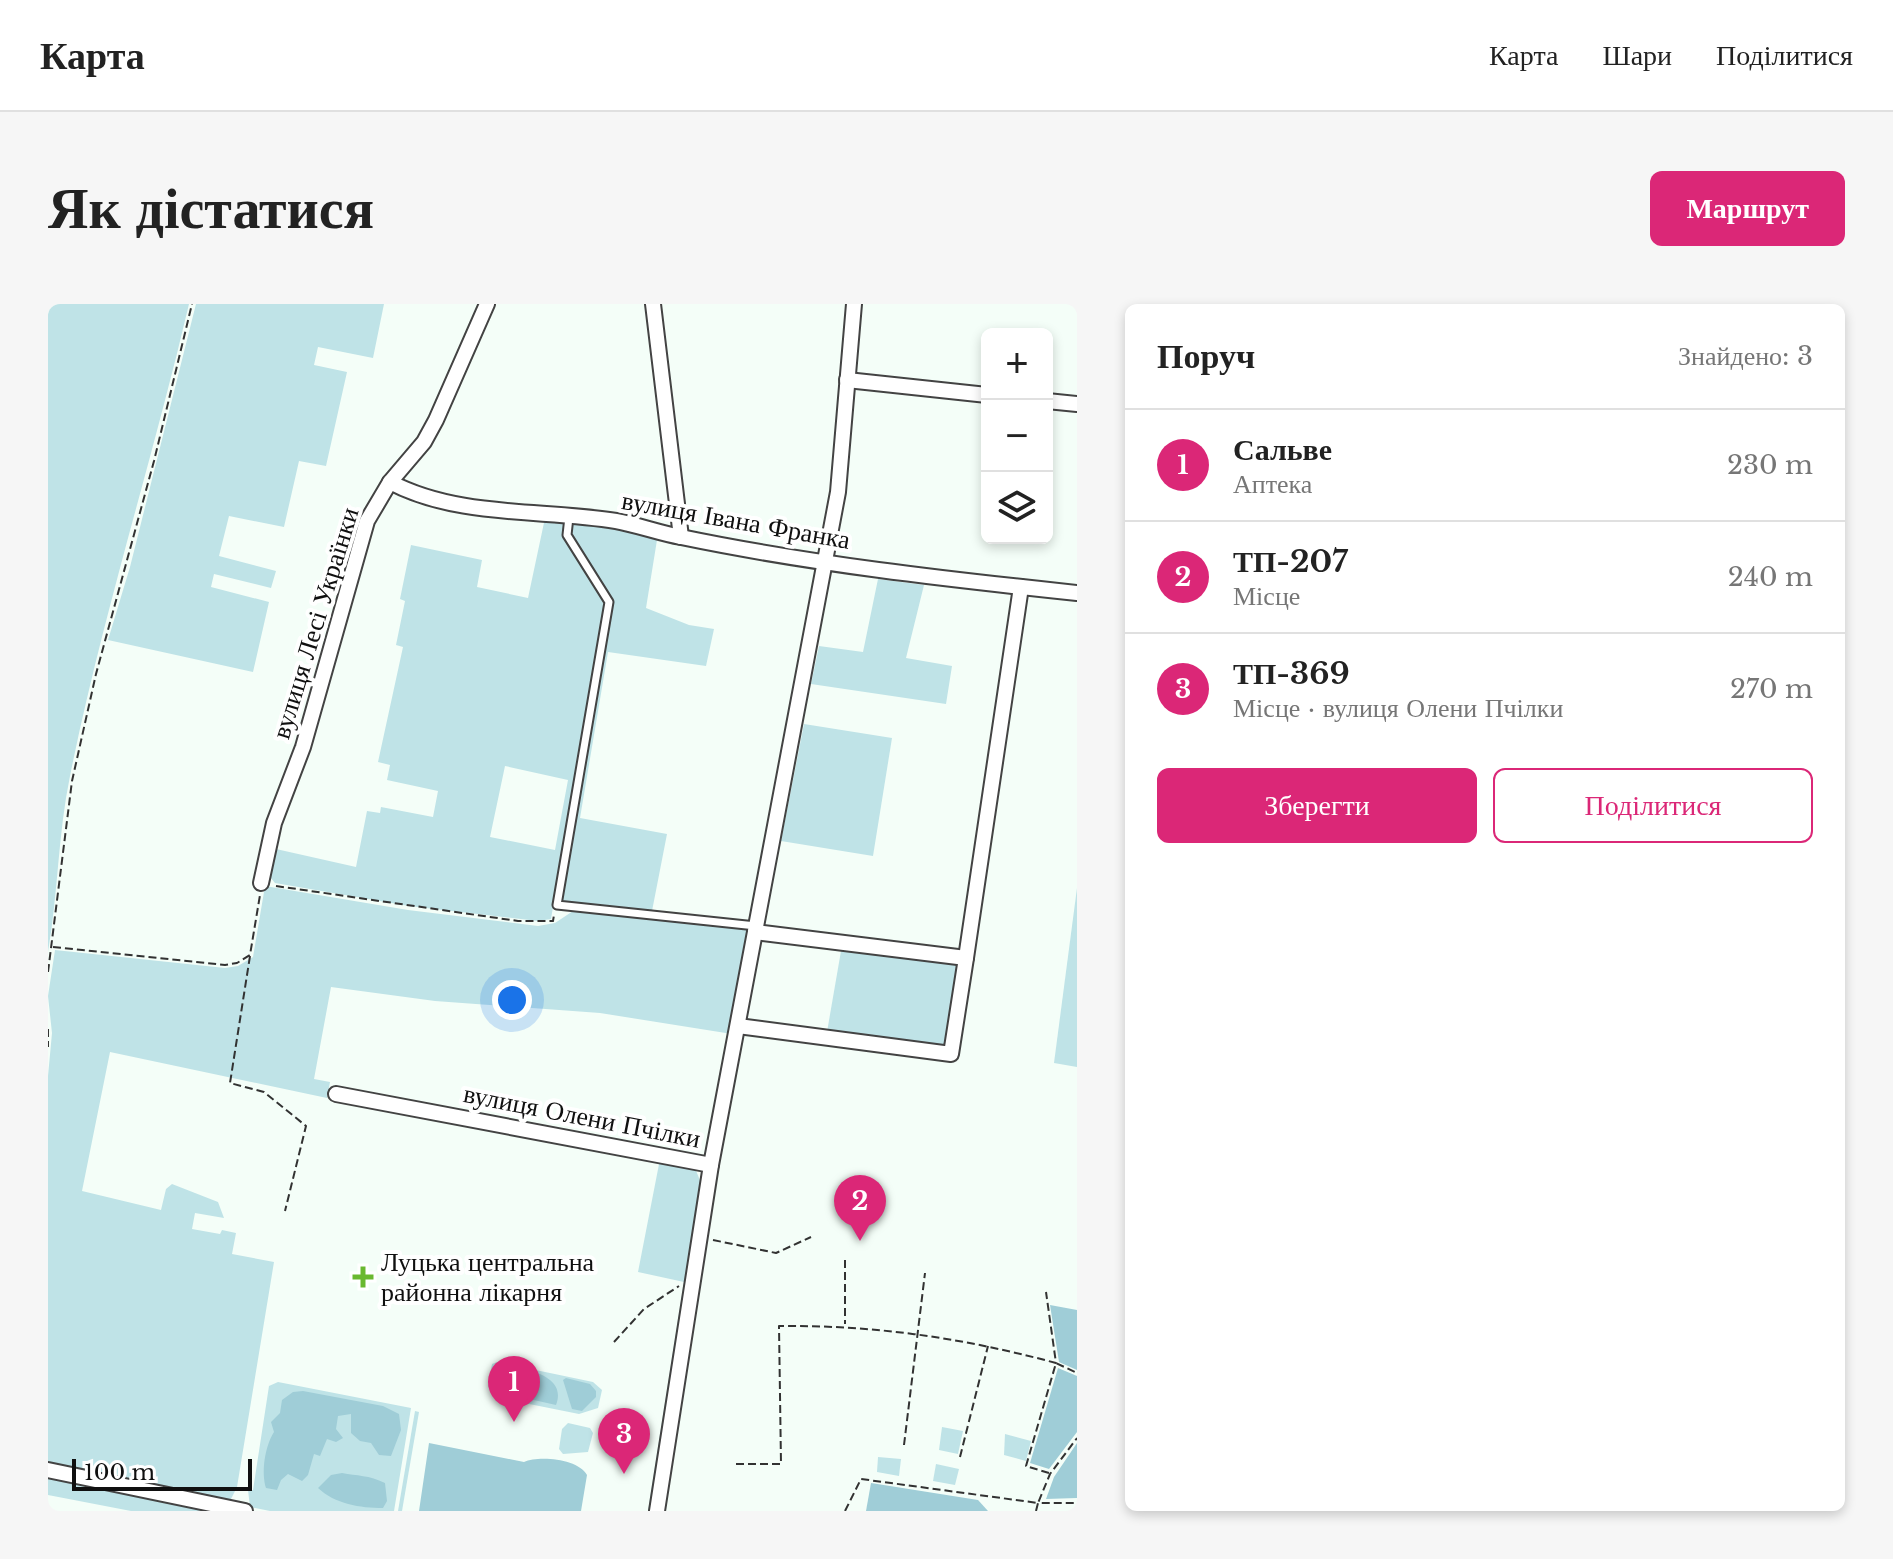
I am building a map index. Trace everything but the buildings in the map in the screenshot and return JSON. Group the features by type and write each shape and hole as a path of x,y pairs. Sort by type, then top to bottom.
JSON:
{"street":[{"name":"вулиця Лесі Українки","path":"261,883 274,823 303,747 367,521 390,482 424,442 487,304"},
{"path":"653,304 681,537"},
{"path":"711,1165 838,492 854,304"},
{"path":"847,380 981,394"},
{"path":"1053,402 1077,404"},
{"name":"вулиця Івана Франка","path":"390,482 414,495 502,511 616,521 681,537 825,561 1077,593"},
{"path":"738,1026 951,1054 1021,587"},
{"path":"756,929 966,958"},
{"name":"вулиця Олени Пчілки","path":"336,1094 711,1165 657,1511"},
{"path":"48,1470 245,1511"}],"lane":[{"path":"569,517 567,535 609,602 557,905 756,929"}],"path":[{"path":"48,972 72,781 96,674 139,521 192,304"},
{"path":"285,1211 306,1126 264,1092 230,1083 261,883 408,908 538,923 553,921 557,905"},
{"path":"52,946 225,965 237,963 250,955"},
{"path":"48,1029 48,1047"},
{"path":"701,1237 776,1253 811,1237"},
{"path":"845,1260 845,1326"},
{"path":"614,1342 644,1309 677,1288 697,1267"},
{"path":"904,1445 925,1273"},
{"path":"1046,1292 1056,1363 1026,1466 1050,1474"},
{"path":"736,1464 781,1464 779,1326 845,1326 918,1332 988,1345 1056,1363 1077,1373"},
{"path":"960,1457 988,1345"},
{"path":"1036,1511 1050,1474 1077,1438"},
{"path":"845,1511 861,1479 1038,1503 1077,1503"}],"shaded area":[{"path":"48,304 189,304 83,717 66,798 48,952"},
{"path":"196,304 384,304 373,358 318,347 314,365 347,372 326,466 299,461 284,527 229,516 219,556 276,571 271,588 214,574 211,587 269,602 253,672 108,640 130,567"},
{"path":"545,518 565,519 563,536 604,603 551,919 538,921 409,906 275,883 266,872 273,838 279,839 276,849 356,867 367,811 380,813 381,807 433,817 438,791 387,780 390,765 378,762 403,647 396,645 405,601 400,599 411,545 482,560 477,587 528,598","holes":["505,766 568,780 555,850 490,837"]},
{"path":"573,520 615,524 727,553 657,540 646,608 689,625 714,629 706,666 608,652 580,818 667,834 652,911 562,902 613,601 572,534"},
{"path":"878,579 924,585 906,658 952,666 946,704 811,684 819,646 863,652"},
{"path":"804,724 892,738 873,856 781,841"},
{"path":"265,886 408,910 538,926 555,923 573,911 751,930 732,1034 600,1013 435,1001 331,987 314,1079 330,1082 327,1098 110,1052 82,1191 161,1210 166,1189 172,1184 218,1202 224,1218 195,1213 192,1229 220,1234 222,1230 236,1233 232,1254 274,1262 237,1487 229,1503 53,1466 48,1462 48,1076 52,1033 48,996 55,950 225,968 238,966 253,957"},
{"path":"1077,888 1077,1067 1054,1063"},
{"path":"841,951 960,961 947,1048 827,1032"},
{"path":"660,1159 695,1168 701,1183 654,1511 648,1511 684,1282 638,1272"},
{"path":"1050,1305 1077,1310 1077,1370 1059,1362"},
{"path":"497,1362 593,1382 602,1390 598,1408 579,1414 495,1397 488,1386 492,1364"},
{"path":"1058,1368 1077,1376 1077,1432 1049,1469 1030,1463"},
{"path":"528,1370 552,1382 558,1391 556,1405 498,1392 495,1384 501,1375 516,1376"},
{"path":"566,1378 590,1384 596,1391 596,1397 582,1411 572,1409 563,1380"},
{"path":"278,1382 411,1408 394,1511 270,1511 250,1507 248,1490 253,1490 269,1386"},
{"path":"303,1391 383,1406 399,1414 401,1430 391,1456 379,1455 371,1443 360,1441 351,1433 351,1414 338,1416 336,1429 343,1438 336,1442 327,1439 320,1456 314,1454 308,1475 302,1481 288,1474 277,1490 266,1488 265,1459 274,1432 271,1422 280,1413 282,1400 293,1392"},
{"path":"415,1411 419,1412 402,1511 398,1511"},
{"path":"568,1423 590,1428 593,1433 588,1452 563,1454 559,1449 562,1429"},
{"path":"942,1427 963,1431 958,1454 939,1450"},
{"path":"1005,1434 1031,1441 1026,1461 1004,1455"},
{"path":"429,1443 524,1462 548,1459 576,1465 587,1475 581,1511 419,1511"},
{"path":"1077,1443 1077,1498 1046,1499 1054,1477"},
{"path":"878,1457 901,1459 899,1476 877,1472"},
{"path":"936,1464 959,1469 955,1485 933,1481"},
{"path":"342,1473 385,1483 387,1501 383,1508 348,1504 318,1488 331,1475"},
{"path":"48,1477 215,1511 131,1511 48,1495"},
{"path":"871,1483 978,1500 988,1511 866,1511"}],"place":[{"name":"ТП-207","path":"860,1241"},
{"name":"Луцька центральна районна лікарня","path":"363,1277"},
{"name":"Сальве","path":"514,1422"},
{"name":"ТП-369","path":"624,1474"}]}
